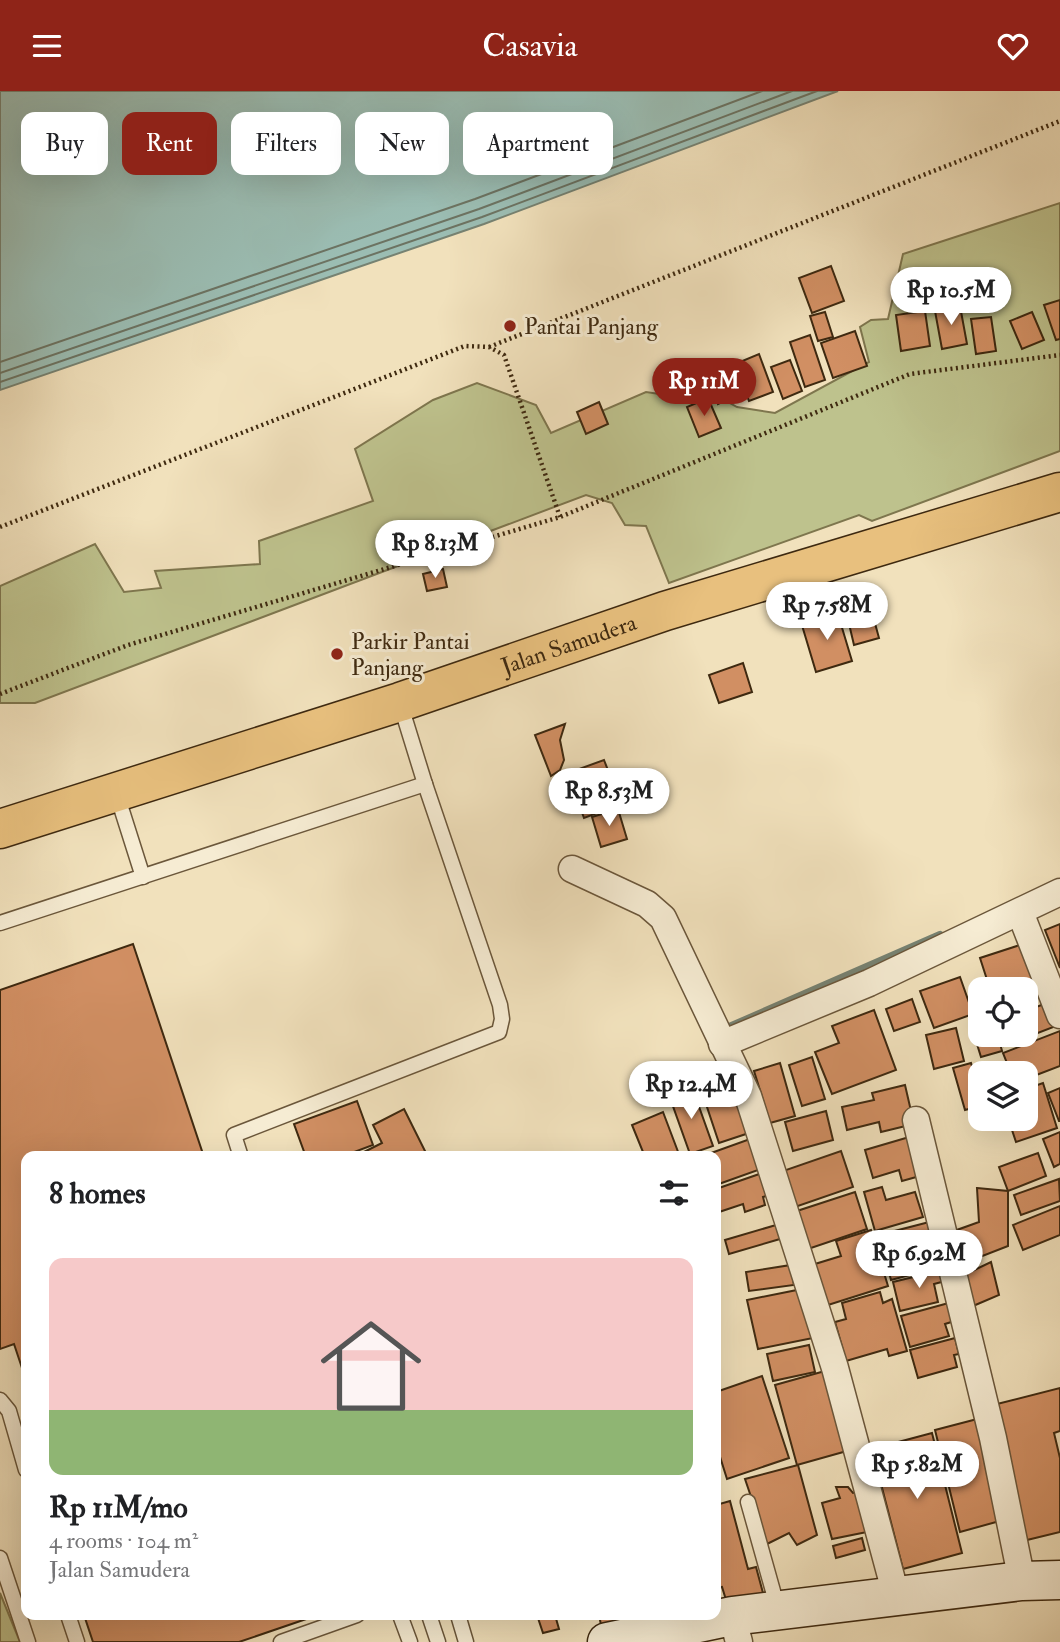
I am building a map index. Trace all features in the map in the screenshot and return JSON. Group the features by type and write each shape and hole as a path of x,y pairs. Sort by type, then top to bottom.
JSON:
{"main road":[{"name":"Jalan Samudera","path":"0,829 400,702 665,611 1060,492"}],"street":[{"path":"572,869 647,904 663,918 748,1096 835,1367 896,1595"},
{"path":"722,1044 869,983 1060,892"},
{"path":"1020,912 1060,1015"},
{"path":"916,1120 993,1439 1022,1581"},
{"path":"607,1642 735,1629 778,1611 1022,1581 1060,1580"}],"lane":[{"path":"239,1151 234,1135 499,1032 502,1019 500,1005 400,702"},
{"path":"0,923 425,784"},
{"path":"116,792 143,877"},
{"path":"0,1400 9,1411 21,1453"},
{"path":"748,1502 778,1611"},
{"path":"0,1558 28,1642"},
{"path":"70,1620 77,1642"},
{"path":"281,1642 343,1620"},
{"path":"402,1620 410,1642"},
{"path":"431,1620 438,1642"},
{"path":"459,1620 466,1642"}],"path":[{"path":"0,527 439,355 464,346 489,347 1060,121"},
{"path":"489,347 504,355 512,373 560,517"},
{"path":"0,694 128,645 560,517 909,374 1060,355"}],"green space":[{"path":"1060,203 1060,451 872,521 859,515 669,583 646,526 625,525 612,503 586,495 35,703 0,703 0,586 95,544 124,592 161,588 155,571 260,564 259,541 373,501 355,449 433,400 477,383 536,405 551,433 646,392 673,396 684,391 719,397 737,407 775,413 869,362 860,327 871,320 888,319 903,254"},
{"path":"0,1593 20,1642 0,1642"}],"water":[{"path":"0,91 838,91 484,224 0,390"}],"building":[{"path":"831,266 844,301 812,313 799,278"},
{"path":"1060,300 1060,339 1056,340 1044,305"},
{"path":"960,306 967,344 942,349 935,311"},
{"path":"925,311 930,346 901,351 896,315"},
{"path":"825,312 833,337 818,341 810,316"},
{"path":"1032,312 1044,340 1022,349 1010,321"},
{"path":"991,317 996,351 976,354 971,319"},
{"path":"855,331 867,366 833,378 821,343"},
{"path":"810,335 825,380 805,387 790,342"},
{"path":"759,354 773,392 749,401 735,364"},
{"path":"790,360 802,391 783,399 771,367"},
{"path":"718,364 727,365 737,394 718,404 711,383 721,377"},
{"path":"708,398 721,428 699,437 687,407"},
{"path":"599,402 608,424 586,434 577,412"},
{"path":"443,569 447,587 427,591 423,574"},
{"path":"870,605 879,638 854,645 846,611"},
{"path":"837,611 852,661 816,672 801,622"},
{"path":"743,663 752,692 719,703 709,675"},
{"path":"565,724 560,740 564,760 560,770 551,776 535,735"},
{"path":"604,760 621,804 584,818 568,773"},
{"path":"618,809 627,839 601,847 592,817"},
{"path":"1060,924 1060,968 1045,930"},
{"path":"1029,942 1044,988 1038,990 1038,977 986,977 980,958"},
{"path":"133,944 202,1151 21,1151 21,1365 14,1344 0,1349 0,990"},
{"path":"960,977 968,1000 968,1016 934,1028 920,991"},
{"path":"912,999 920,1022 894,1031 886,1009"},
{"path":"1047,1003 1056,1026 1038,1033 1038,1006"},
{"path":"874,1010 896,1070 832,1094 815,1052 839,1043 832,1026"},
{"path":"956,1028 964,1061 934,1069 926,1035"},
{"path":"1060,1031 1060,1066 1038,1074 1038,1061 1006,1061 1003,1053 1019,1047 1038,1047 1038,1039"},
{"path":"978,1047 1001,1047 1002,1051 981,1057"},
{"path":"812,1057 825,1099 802,1106 789,1065"},
{"path":"780,1063 795,1116 770,1123 754,1071"},
{"path":"968,1064 968,1109 965,1110 953,1068"},
{"path":"732,1065 755,1131 719,1143 697,1077"},
{"path":"1043,1083 1057,1128 1016,1142 1012,1131 1038,1131 1038,1085"},
{"path":"905,1085 914,1124 881,1132 879,1122 847,1130 842,1107 874,1100 872,1093"},
{"path":"692,1087 713,1146 689,1151 669,1095"},
{"path":"1060,1088 1060,1121 1059,1121 1048,1093"},
{"path":"357,1101 373,1145 357,1151 304,1151 294,1124"},
{"path":"404,1109 425,1151 366,1151 382,1143 373,1125"},
{"path":"826,1111 833,1140 793,1151 785,1122"},
{"path":"663,1112 678,1151 643,1151 632,1125"},
{"path":"1060,1132 1060,1164 1054,1167 1043,1139"},
{"path":"916,1135 927,1174 902,1181 899,1170 873,1178 865,1150"},
{"path":"750,1139 761,1169 721,1183 721,1151 717,1151"},
{"path":"841,1151 853,1187 795,1207 783,1171"},
{"path":"1038,1153 1046,1176 1008,1191 999,1167"},
{"path":"765,1172 772,1194 763,1197 765,1205 745,1212 743,1204 721,1211 721,1187"},
{"path":"1059,1179 1060,1201 1021,1215 1014,1195"},
{"path":"882,1187 886,1200 915,1192 923,1217 875,1231 864,1192"},
{"path":"977,1188 1008,1191 1008,1246 962,1264 954,1231 979,1222"},
{"path":"855,1192 867,1229 808,1249 797,1211"},
{"path":"1060,1206 1060,1235 1023,1250 1013,1225"},
{"path":"937,1220 943,1242 926,1247 932,1269 891,1280 879,1235"},
{"path":"776,1225 780,1239 729,1254 725,1240"},
{"path":"871,1230 888,1286 828,1305 815,1264 841,1256 836,1241"},
{"path":"991,1262 999,1295 973,1306 966,1274"},
{"path":"791,1265 794,1285 749,1291 746,1272"},
{"path":"946,1269 949,1280 934,1284 938,1302 900,1311 893,1282"},
{"path":"802,1289 813,1338 758,1349 747,1300"},
{"path":"880,1292 883,1303 892,1299 907,1351 889,1356 887,1349 846,1361 835,1322 846,1319 842,1303"},
{"path":"956,1301 961,1319 945,1324 949,1336 910,1347 901,1316"},
{"path":"955,1338 959,1354 954,1355 957,1367 918,1378 910,1350"},
{"path":"809,1345 815,1372 773,1381 767,1354"},
{"path":"832,1369 854,1449 797,1465 775,1385"},
{"path":"762,1376 789,1458 727,1479 721,1460 721,1390"},
{"path":"1060,1388 1060,1431 1054,1433 1060,1458 1060,1532 1027,1540 993,1405"},
{"path":"981,1418 1007,1519 960,1532 935,1430"},
{"path":"932,1433 962,1553 903,1569 872,1449"},
{"path":"798,1465 817,1535 797,1545 789,1533 767,1544 745,1479"},
{"path":"836,1487 848,1487 853,1493 863,1491 872,1531 832,1539 822,1503 840,1498"},
{"path":"730,1501 748,1569 756,1567 763,1593 727,1603 721,1587 721,1504"},
{"path":"862,1538 865,1550 836,1558 833,1546"},
{"path":"86,1620 303,1620 239,1642 93,1642"},
{"path":"539,1620 556,1620 559,1629 543,1633"},
{"path":"600,1620 618,1620 618,1621 601,1625"}],"waterway":[{"path":"727,1028 940,935"}],"place":[{"name":"Pantai Panjang","path":"510,326"},
{"name":"Parkir Pantai Panjang","path":"337,654"}]}
